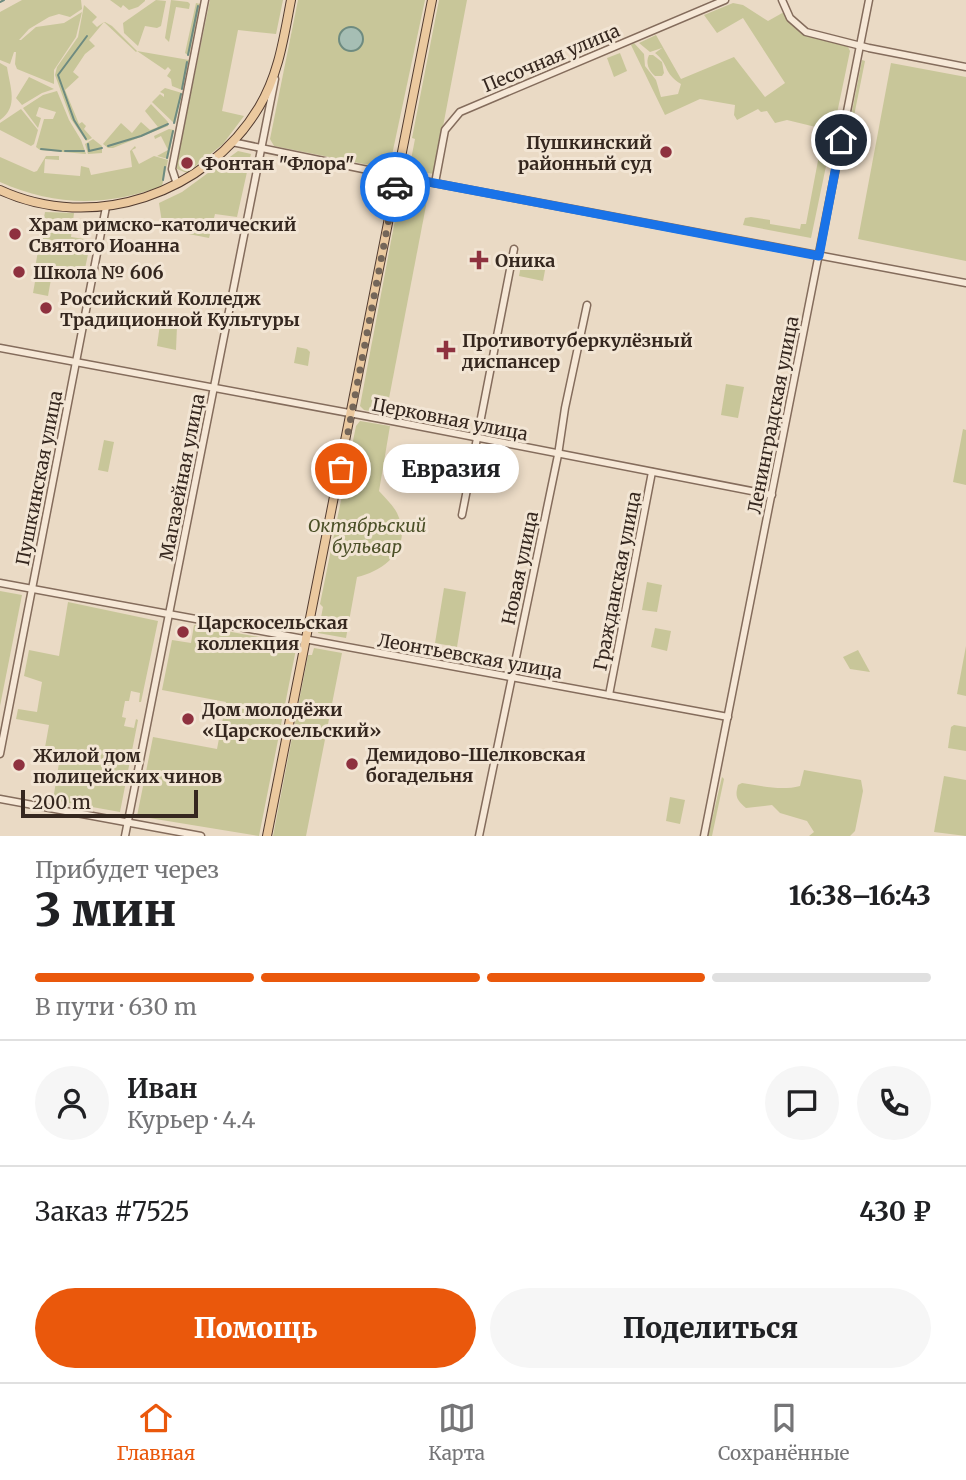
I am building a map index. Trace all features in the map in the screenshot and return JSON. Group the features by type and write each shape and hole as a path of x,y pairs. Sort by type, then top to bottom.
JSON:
{"main road":[{"path":"0,190 50,205 106,207 154,195 204,167 232,142 261,104 281,54 292,0"},
{"path":"267,836 432,0"}],"street":[{"path":"177,184 172,169 205,0"},
{"name":"Песочная улица","path":"435,183 445,130 460,112 725,0"},
{"path":"782,0 790,18 806,32 966,67"},
{"name":"Ленинградская улица","path":"704,836 869,0"},
{"name":"Магазейная улица","path":"125,836 281,54"},
{"path":"253,117 261,116 266,123"},
{"path":"232,142 397,176 966,283"},
{"name":"Пушкинская улица","path":"0,754 106,207"},
{"path":"463,515 514,249"},
{"name":"Новая улица","path":"480,836 587,305"},
{"name":"Церковная улица","path":"0,348 772,495"},
{"name":"Гражданская улица","path":"610,695 652,472"},
{"name":"Леонтьевская улица","path":"0,583 728,717"},
{"path":"0,799 201,836"}],"green space":[{"path":"22,0 81,0 82,9 70,17 59,14 49,17 29,29 19,40 36,27 64,23 82,12 76,37 54,70 54,84 17,69 16,52 10,64 0,60 0,12"},
{"path":"110,0 145,0 145,1 129,10"},
{"path":"156,0 166,1 161,26 145,26 138,46 124,33 123,23"},
{"path":"171,0 190,4 189,9 176,7 169,42 165,38"},
{"path":"210,0 283,0 276,34 238,30 222,111 244,116 223,144 187,173 176,166"},
{"path":"298,0 425,0 389,169 274,146 270,139"},
{"path":"439,0 467,0 434,174 409,170 415,139 412,138"},
{"path":"196,3 200,4 189,56 185,53"},
{"path":"733,3 743,5 768,21 784,12 803,33 847,45 850,51 811,238 743,225 745,218 751,217 770,220 770,224 800,229 801,224 806,224 824,129 787,120 775,123 767,111 761,112 758,109 737,120 734,115 735,105 700,99 665,115 631,45 634,43 644,54 645,66 656,80 661,97 678,94 681,84 671,76 655,53 662,48 650,52 639,43 656,35 681,79 734,57 765,97 785,83 743,18 717,33 704,15"},
{"path":"84,5 97,17 92,22 97,27 104,22 89,40 95,46 85,54 73,72 79,77 65,90 79,124 82,122 86,126 84,129 92,138 86,141 71,119 55,75 57,67 78,37"},
{"path":"104,22 112,26 137,51 136,52"},
{"path":"137,51 189,60 182,90 172,86 171,79 167,76 171,70 168,67 165,70"},
{"path":"620,53 627,71 614,77 607,58"},
{"path":"649,55 662,62 662,76 655,76 649,69"},
{"path":"862,60 865,61 851,131 849,127"},
{"path":"0,63 7,67 12,96 10,109 0,120"},
{"path":"891,63 966,77 966,261 858,239"},
{"path":"29,77 54,89 22,105 16,98"},
{"path":"165,88 182,93 175,124 152,102 160,94 164,97 160,92"},
{"path":"57,91 86,154 40,150 36,147 44,119 53,119 56,112 39,107 36,116 41,118 38,128 23,108 43,95"},
{"path":"151,104 168,122 168,126 113,148 103,144 121,123 132,133 141,122 150,130 158,127 145,111"},
{"path":"21,109 38,130 31,146 0,130 0,123"},
{"path":"169,129 174,130 168,159 157,156 168,150 161,136 155,139 154,136"},
{"path":"93,139 102,146 102,153 88,154 85,144"},
{"path":"135,146 132,150 139,164 154,156 168,160 162,186 121,198 80,201 40,196 0,182 0,157 34,172 46,156 59,156 59,160 45,159 44,173 80,176 81,166 89,168 91,175 132,167 130,151"},
{"path":"238,151 251,154 237,217 215,214 209,238 163,229 159,203 182,192"},
{"path":"406,186 429,190 386,414 364,410 360,406 401,188"},
{"path":"45,212 74,213 71,237 91,240 83,278 35,268"},
{"path":"522,260 546,265 543,281 519,276"},
{"path":"36,276 51,279 48,296 33,293"},
{"path":"160,324 177,326 176,350 157,346"},
{"path":"297,347 310,352 308,366 294,363"},
{"path":"726,384 744,387 738,418 721,415"},
{"name":"Октябрьский бульвар","path":"360,421 390,426 379,491 397,513 402,536 394,555 387,563 357,577 346,638 318,633 323,607 320,604 356,426"},
{"path":"963,429 966,430 966,485 953,482"},
{"path":"104,440 114,442 108,472 98,470"},
{"path":"647,582 662,585 657,612 642,610"},
{"path":"444,588 466,592 457,647 435,643"},
{"path":"0,591 22,595 0,706"},
{"path":"68,602 158,621 141,702 140,693 131,691 129,701 125,701 122,717 126,718 124,726 134,728 136,719 138,720 120,812 53,800 60,757 44,753 49,725 16,719 18,709 37,712 42,682 24,676 29,650 59,656"},
{"path":"194,625 297,644 259,836 137,816 153,737 217,749 226,702 162,690 172,640 191,643"},
{"path":"655,628 671,631 667,651 651,647"},
{"path":"966,646 966,696 957,694"},
{"path":"314,648 342,653 306,836 273,836 308,655 312,655"},
{"path":"858,650 870,672 850,669 843,657"},
{"path":"951,727 966,727 966,751 948,748"},
{"path":"804,770 861,780 863,791 855,831 850,836 809,836 814,832 807,821 780,813 772,805 746,808 737,798 738,785 742,783 779,788 800,786"},
{"path":"944,776 966,780 966,836 934,832"},
{"path":"722,777 724,779 712,836 708,836"},
{"path":"670,797 685,800 680,824 666,821"}],"shaded area":[{"path":"351,27 359,31 363,39 359,47 351,51 343,47 339,39 343,31"}],"waterway":[{"path":"0,2 4,0"},
{"path":"188,55 198,6"},
{"path":"86,139 74,120 58,75 87,36"},
{"path":"182,89 187,62"},
{"path":"174,123 181,94"},
{"path":"108,146 168,124"},
{"path":"167,158 173,131"},
{"path":"88,144 89,151 102,148"},
{"path":"41,149 61,151"},
{"path":"65,151 84,151"},
{"path":"163,180 165,167"}],"way so far":[{"path":"341,469 395,187"}],"place":[{"name":"Пушкинский районный суд","path":"666,152"},
{"name":"Фонтан \"Флора\"","path":"187,163"},
{"name":"Храм римско-католический Святого Иоанна","path":"15,234"},
{"name":"Оника","path":"479,260"},
{"name":"Школа № 606","path":"19,272"},
{"name":"Российский Колледж Традиционной Культуры","path":"46,308"},
{"name":"Противотуберкулёзный диспансер","path":"446,350"},
{"name":"Евразия","path":"341,469"},
{"name":"Царскосельская коллекция","path":"183,632"},
{"name":"Дом молодёжи «Царскосельский»","path":"188,719"},
{"name":"Демидово-Шелковская богадельня","path":"352,764"},
{"name":"Жилой дом полицейских чинов","path":"19,765"}],"route":[{"path":"395,187 397,176 819,256 841,140"}]}
